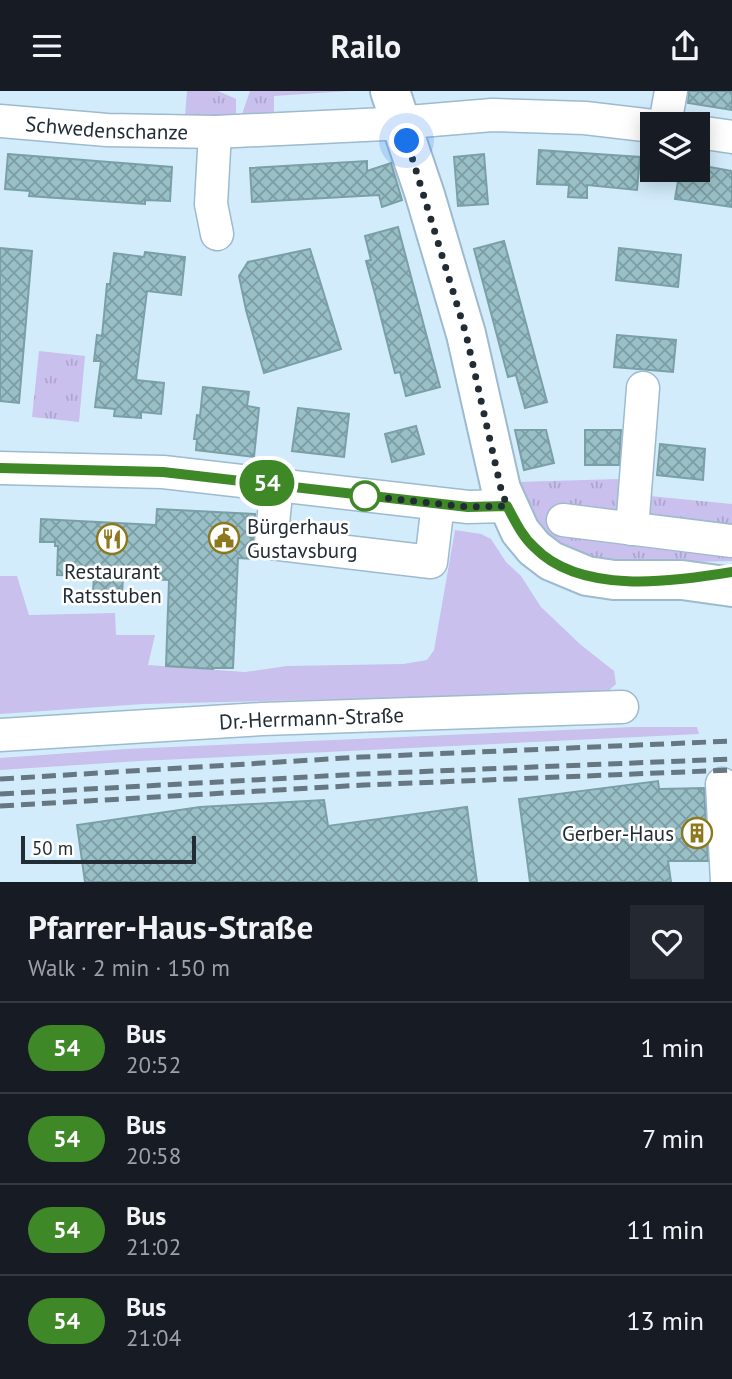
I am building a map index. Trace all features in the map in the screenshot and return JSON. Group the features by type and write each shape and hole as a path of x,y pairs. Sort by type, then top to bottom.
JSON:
{"main road":[{"path":"396,107 466,334 501,489 520,531 534,548 566,569 587,576 614,580 682,580 732,586"},
{"path":"682,580 732,572"}],"street":[{"path":"667,112 671,91"},
{"name":"Schwedenschanze","path":"0,121 107,130 215,132 396,107 492,115 585,118 640,124"},
{"name":"Schwedenschanze","path":"215,132 211,204 217,234"},
{"path":"710,134 732,137"},
{"path":"632,529 643,388"},
{"path":"0,468 142,470 438,504 479,508 507,506"},
{"path":"277,484 271,543 431,562 438,504"},
{"path":"563,520 732,541"},
{"name":"Dr.-Herrmann-Straße","path":"0,735 262,719 622,707"},
{"path":"722,784 727,882"}],"green space":[{"path":"187,91 218,91 236,99 236,116 185,115"},
{"path":"250,91 349,91 274,96 274,113 241,117"},
{"path":"39,351 85,356 79,422 32,417"},
{"path":"619,479 619,493 732,504 732,561 609,564 553,539 532,517 515,482"},
{"path":"455,530 481,534 491,539 506,562 521,576 541,607 581,645 614,671 616,684 606,693 143,704 0,714 0,576 17,576 29,615 115,613 116,635 155,635 148,665 245,672 287,666 403,664 427,660 434,650"},
{"path":"632,727 697,727 699,734 0,770 0,758 126,749"}],"building":[{"path":"689,91 732,91 732,110 688,103"},
{"path":"539,150 640,157 637,190 587,185 587,198 568,197 569,185 537,184"},
{"path":"8,154 172,167 170,201 145,200 145,204 29,196 30,191 5,189"},
{"path":"484,154 488,204 458,206 454,157"},
{"path":"367,161 367,171 391,163 402,200 382,207 379,195 252,202 250,168"},
{"path":"710,167 732,171 732,207 675,199 678,182 710,182"},
{"path":"398,227 440,387 406,396 400,372 395,373 366,261 371,260 365,236"},
{"path":"504,241 547,402 525,408 516,375 508,377 474,249"},
{"path":"0,248 32,251 19,403 0,401"},
{"path":"619,248 681,255 678,287 616,280"},
{"path":"310,249 341,349 264,373 239,276 248,262"},
{"path":"145,252 185,257 181,295 147,291 136,380 164,383 161,414 141,412 141,418 114,416 115,409 95,407 101,361 94,361 97,335 102,336 107,284 110,284 114,253 144,257"},
{"path":"617,335 676,340 673,372 614,367"},
{"path":"203,387 249,392 247,406 259,408 254,457 196,450 197,439 194,439"},
{"path":"298,408 349,414 344,457 292,451"},
{"path":"416,426 424,454 392,462 385,434"},
{"path":"515,430 546,430 554,463 524,470"},
{"path":"585,430 621,430 619,465 585,465"},
{"path":"660,444 705,449 703,480 657,475"},
{"path":"157,509 255,514 253,559 238,558 233,668 166,666 169,580 123,578 122,594 93,592 94,576 57,575 58,546 55,546 55,542 40,542 41,519 156,525"},
{"path":"658,781 659,789 704,788 708,861 668,861 671,882 530,882 519,799"},
{"path":"324,800 328,826 467,807 477,882 85,882 77,825 200,807"}],"railway":[{"path":"0,779 362,757 732,741"},
{"path":"0,794 362,774 732,759"},
{"path":"0,806 364,785 732,770"}],"bus line":[{"name":"54","path":"0,468 142,470 468,507 507,506 520,531 534,548 559,566 587,576 614,580 682,580 732,572"}],"place":[{"name":"Bürgerhaus Gustavsburg","path":"224,538"},
{"name":"Restaurant Ratsstuben","path":"112,539"},
{"name":"Gerber-Haus","path":"697,833"}],"route":[{"path":"365,496 358,495 468,507 507,506 466,334 407,141"}]}
